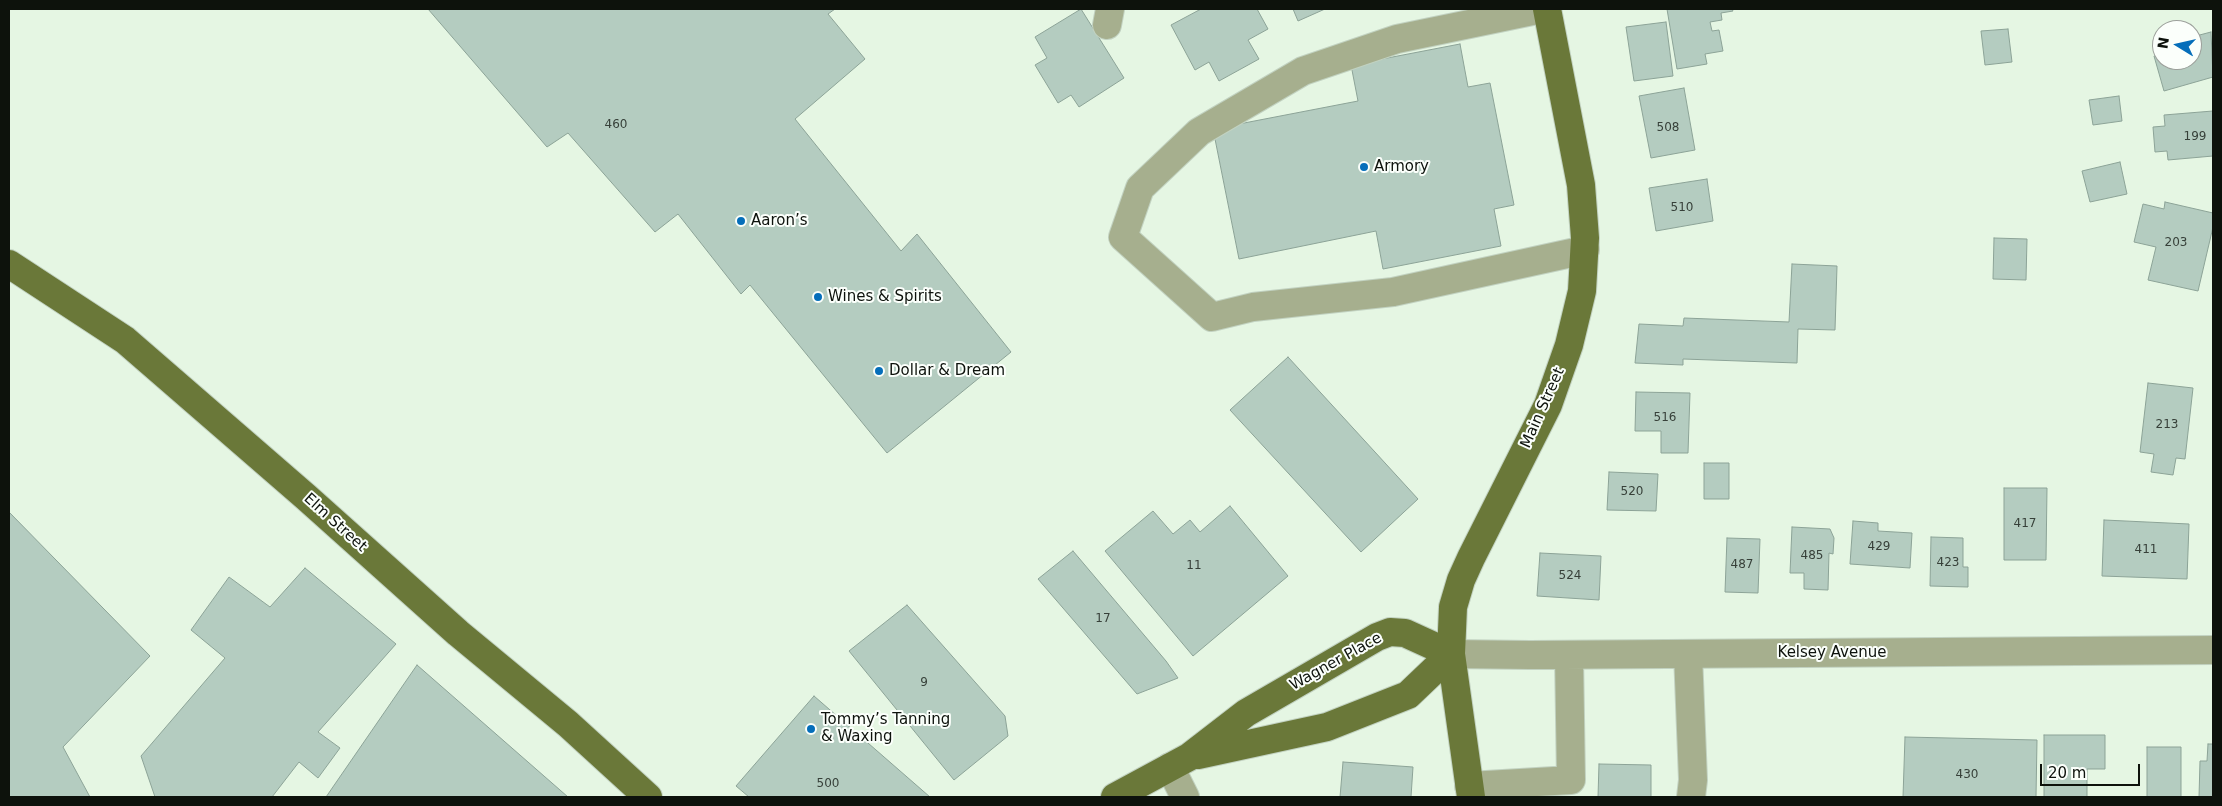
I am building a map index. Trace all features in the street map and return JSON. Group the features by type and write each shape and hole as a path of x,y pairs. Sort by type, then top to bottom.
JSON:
{"main road":[{"name":"Main Street","path":"1470,792 1451,654 1453,607 1461,580 1548,404 1569,344 1582,291 1585,250 1581,185 1547,9"},
{"name":"Elm Street","path":"9,264 126,340 306,497 458,634 568,724 648,797"},
{"name":"Wagner Place","path":"1115,797 1179,762 1246,713 1377,636 1390,632 1405,633 1451,654 1408,695 1327,727 1179,762"}],"street":[{"path":"1542,9 1397,39 1303,71 1199,132 1140,188 1123,237 1212,317 1253,307 1393,292 1585,250"},
{"name":"Kelsey Avenue","path":"1451,654 1569,655 2213,650"},
{"path":"1688,654 1693,780 1690,797"},
{"path":"1470,792 1571,789 1569,655"},
{"path":"1179,762 1184,797"}],"building":[{"path":"428,9 835,9 828,14 865,59 795,119 901,251 917,234 1011,352 887,453 750,285 741,294 678,214 655,232 568,133 547,147"},
{"path":"1081,9 1124,78 1079,107 1071,95 1058,103 1035,65 1047,58 1035,37"},
{"path":"1201,9 1257,9 1268,29 1248,40 1259,59 1219,81 1209,62 1195,70 1171,25"},
{"path":"1293,9 1325,9 1298,21"},
{"path":"1667,9 1732,9 1733,11 1721,13 1722,20 1710,22 1712,31 1719,30 1723,51 1705,54 1707,64 1677,69"},
{"path":"1666,22 1673,76 1634,81 1626,27"},
{"path":"2008,29 2012,62 1985,65 1981,31"},
{"path":"2211,32 2213,77 2164,91 2158,70 2202,70 2202,34"},
{"name":"Armory","path":"1460,44 1468,87 1490,83 1514,205 1494,209 1501,246 1383,269 1376,231 1239,259 1213,129 1358,101 1351,65"},
{"path":"1684,88 1695,150 1651,158 1639,96"},
{"path":"2119,96 2122,121 2093,125 2089,100"},
{"path":"2213,111 2213,156 2168,160 2167,151 2155,152 2153,127 2165,126 2164,115"},
{"path":"2120,162 2127,194 2090,202 2082,171"},
{"path":"1707,179 1713,221 1656,231 1649,188"},
{"path":"2165,202 2213,213 2213,227 2198,291 2148,280 2156,247 2134,242 2143,204 2164,209"},
{"path":"1994,238 2027,239 2026,280 1993,279"},
{"path":"1792,264 1837,266 1835,330 1798,329 1797,363 1683,359 1683,365 1635,363 1639,324 1683,326 1684,318 1789,322"},
{"path":"1288,357 1418,499 1361,552 1230,410"},
{"path":"2148,383 2193,388 2185,459 2176,458 2173,475 2151,472 2154,454 2140,452"},
{"path":"1636,392 1690,393 1688,453 1661,453 1661,431 1635,431"},
{"path":"1704,463 1729,463 1729,499 1704,499"},
{"path":"1609,472 1658,474 1656,511 1607,510"},
{"path":"2004,488 2047,488 2046,560 2004,560"},
{"path":"1230,506 1288,576 1193,656 1105,551 1153,511 1173,534 1190,520 1200,532"},
{"path":"9,512 150,656 63,747 90,797 9,797"},
{"path":"2104,520 2189,524 2187,579 2102,576"},
{"path":"1853,521 1878,523 1878,531 1912,533 1910,568 1850,564"},
{"path":"1792,527 1830,529 1834,538 1833,554 1829,553 1828,590 1804,589 1804,573 1790,573"},
{"path":"1931,537 1963,538 1963,567 1968,567 1968,587 1930,586"},
{"path":"1727,538 1760,539 1758,593 1725,592"},
{"path":"1073,551 1166,661 1178,678 1137,694 1038,579"},
{"path":"1540,553 1601,556 1599,600 1537,596"},
{"path":"305,568 396,644 318,732 340,748 318,778 299,762 272,797 155,797 141,756 225,658 191,630 229,577 270,607"},
{"path":"907,605 1005,716 1008,736 954,780 849,651"},
{"path":"417,665 568,797 326,797"},
{"path":"814,696 930,797 749,797 736,786"},
{"path":"2044,735 2105,735 2105,769 2087,769 2087,797 2044,797"},
{"path":"1905,737 2037,740 2036,797 1903,797"},
{"path":"2208,744 2213,744 2213,797 2199,797 2200,761 2207,761"},
{"path":"2147,747 2181,747 2181,797 2147,797"},
{"path":"1343,762 1413,767 1411,797 1340,797"},
{"path":"1599,764 1651,765 1651,797 1598,797"}],"place":[{"name":"Armory","path":"1364,167"},
{"name":"Aaron’s","path":"741,221"},
{"name":"Wines & Spirits","path":"818,297"},
{"name":"Dollar & Dream","path":"879,371"},
{"name":"Tommy’s Tanning & Waxing","path":"811,729"}]}
